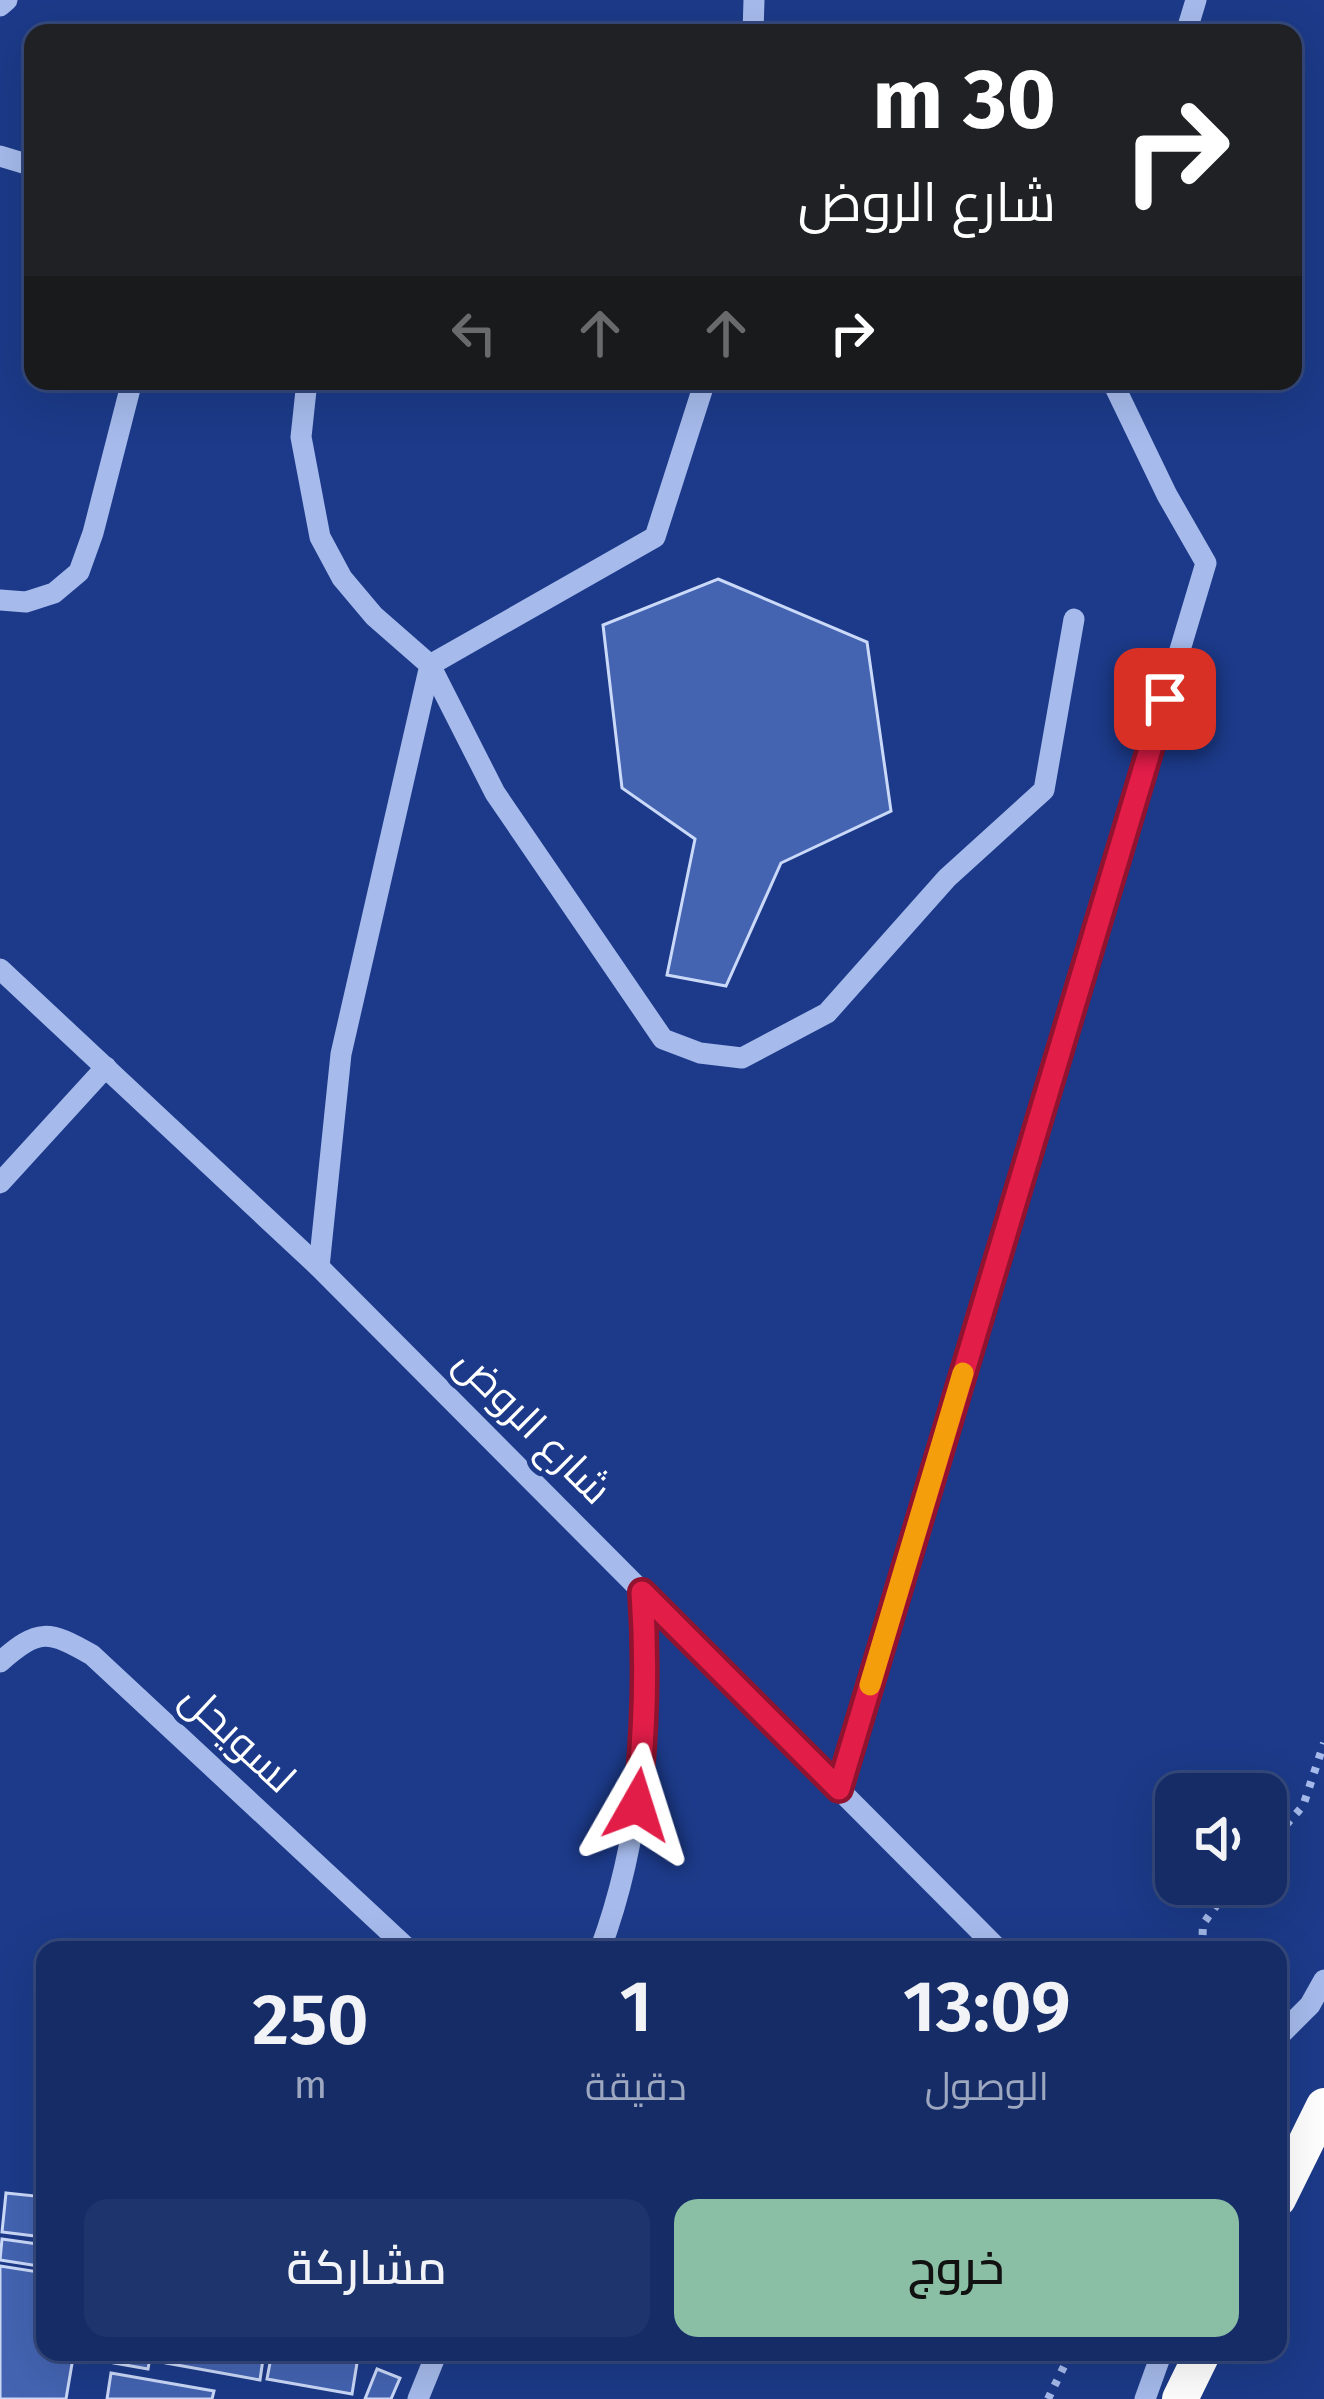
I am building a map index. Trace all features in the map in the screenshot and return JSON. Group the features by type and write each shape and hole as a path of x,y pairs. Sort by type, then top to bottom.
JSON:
{"highway":[{"path":"1287,2181 1324,2106"},
{"path":"1180,2399 1199,2361"}],"street":[{"path":"0,7 7,0"},
{"path":"0,600 26,602 54,593 79,572 130,390"},
{"path":"306,390 301,436 320,537 342,578 374,616 430,665 495,793 663,1039 700,1053 742,1058 827,1013 947,878 1044,790 1073,620"},
{"path":"319,1267 341,1054 430,665 655,537 702,390"},
{"path":"839,1789 1206,563 1167,496 1116,390"},
{"name":"شارع الروض","path":"0,969 319,1267 990,1941"},
{"path":"0,1183 106,1066"},
{"path":"603,1941 637,1805 645,1734 642,1592"},
{"name":"لسويحل","path":"0,1662 25,1640 57,1635 92,1655 399,1941"},
{"path":"1287,2028 1310,2006 1324,1980"},
{"path":"418,2399 433,2361"},
{"path":"1145,2399 1159,2361"}],"path":[{"path":"1287,1824 1303,1806 1324,1743"},
{"path":"1202,1941 1203,1924 1217,1905"},
{"path":"1048,2399 1067,2361"}],"building":[{"path":"718,579 867,642 891,811 781,863 726,986 667,975 695,839 622,788 603,625"},
{"path":"6,2193 36,2196 36,2236 2,2232"},
{"path":"2,2239 36,2244 36,2266 0,2260"},
{"path":"0,2266 36,2272 36,2361 72,2361 66,2399 0,2399"},
{"path":"114,2361 149,2361 148,2369"},
{"path":"166,2361 263,2361 260,2380"},
{"path":"270,2361 357,2363 352,2394 267,2379"},
{"path":"377,2369 400,2378 391,2399 365,2399"},
{"path":"111,2373 214,2391 212,2399 107,2399"}],"slow traffic":[{"path":"870,1685 963,1373"}],"route":[{"path":"637,1805 645,1734 642,1592 839,1789 1165,699"}]}
